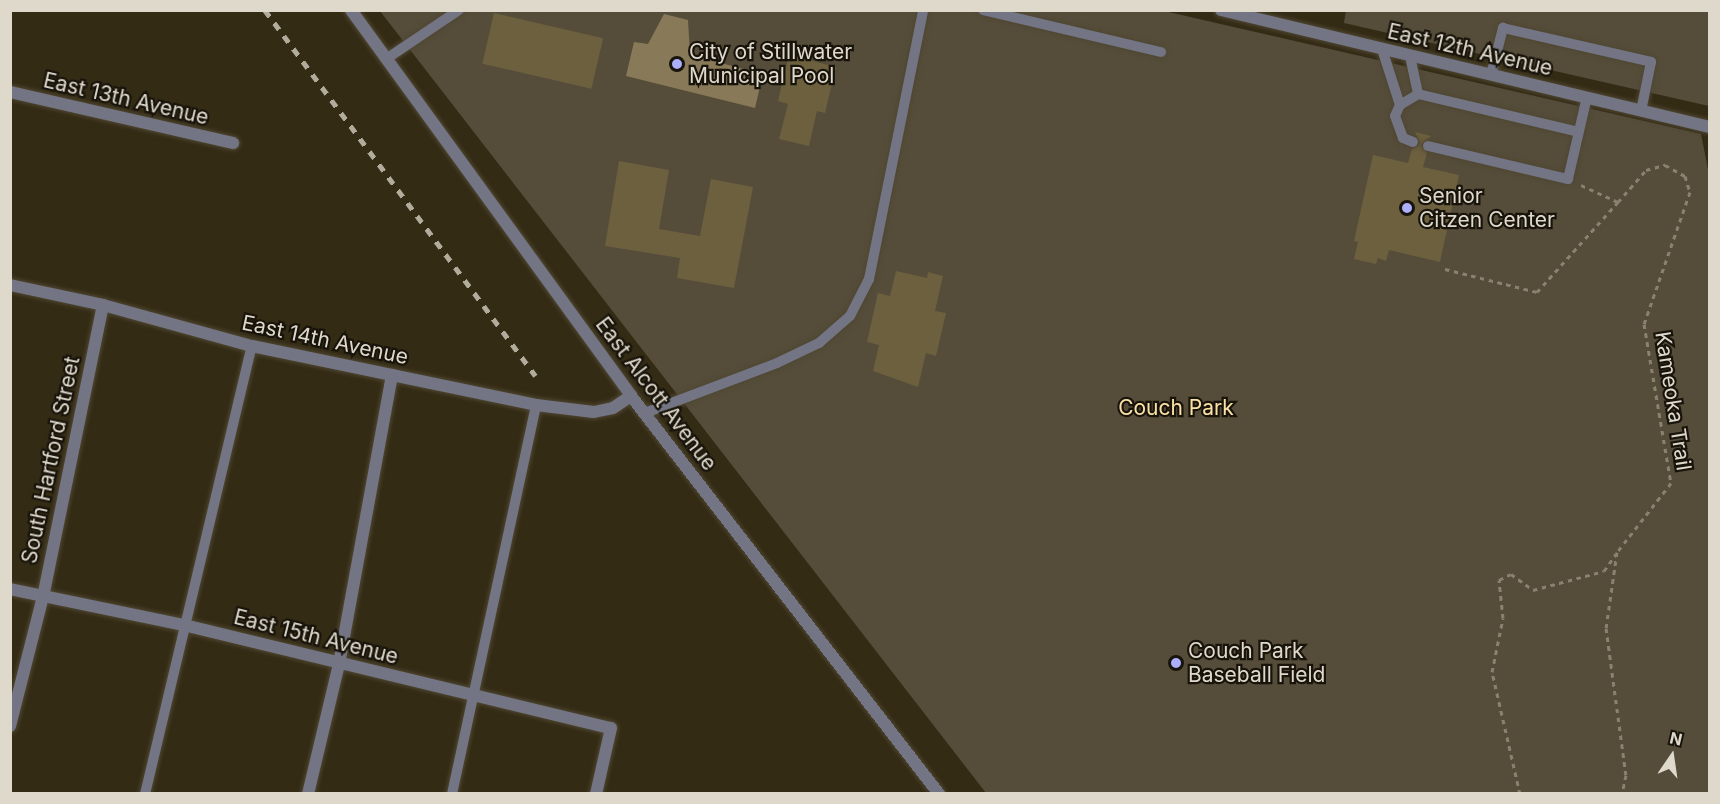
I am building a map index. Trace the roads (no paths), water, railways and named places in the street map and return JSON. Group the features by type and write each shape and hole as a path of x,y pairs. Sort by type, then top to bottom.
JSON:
{"street":[{"name":"East Alcott Avenue","path":"351,10 631,396 939,794"},
{"name":"East 12th Avenue","path":"1221,10 1710,127"},
{"name":"East 13th Avenue","path":"10,93 232,143"},
{"name":"East 14th Avenue","path":"10,285 103,305 252,346 536,405 594,412 613,408 631,396"},
{"name":"South Hartford Street","path":"10,726 43,597 103,305"},
{"path":"308,794 339,664 392,375"},
{"name":"East 15th Avenue","path":"10,590 184,625 610,728 596,794"}],"lane":[{"path":"386,59 459,10"},
{"path":"645,413 777,363 819,343 850,316 869,279 923,10"},
{"path":"983,10 1161,52"},
{"path":"1491,75 1503,28 1651,62 1641,111"},
{"path":"1382,49 1400,105"},
{"path":"1410,56 1418,94"},
{"path":"1413,142 1403,138 1395,116 1400,105 1418,94 1579,132"},
{"path":"1428,146 1568,179 1587,98"},
{"path":"145,794 252,346"},
{"path":"452,794 536,405"}],"railway":[{"path":"265,10 536,376"}],"place":[{"name":"City of Stillwater Municipal Pool","path":"677,64"},
{"name":"Senior Citzen Center","path":"1407,208"},
{"name":"Couch Park Baseball Field","path":"1176,663"}],"park label":[{"name":"Couch Park","path":"1176,408"}]}
